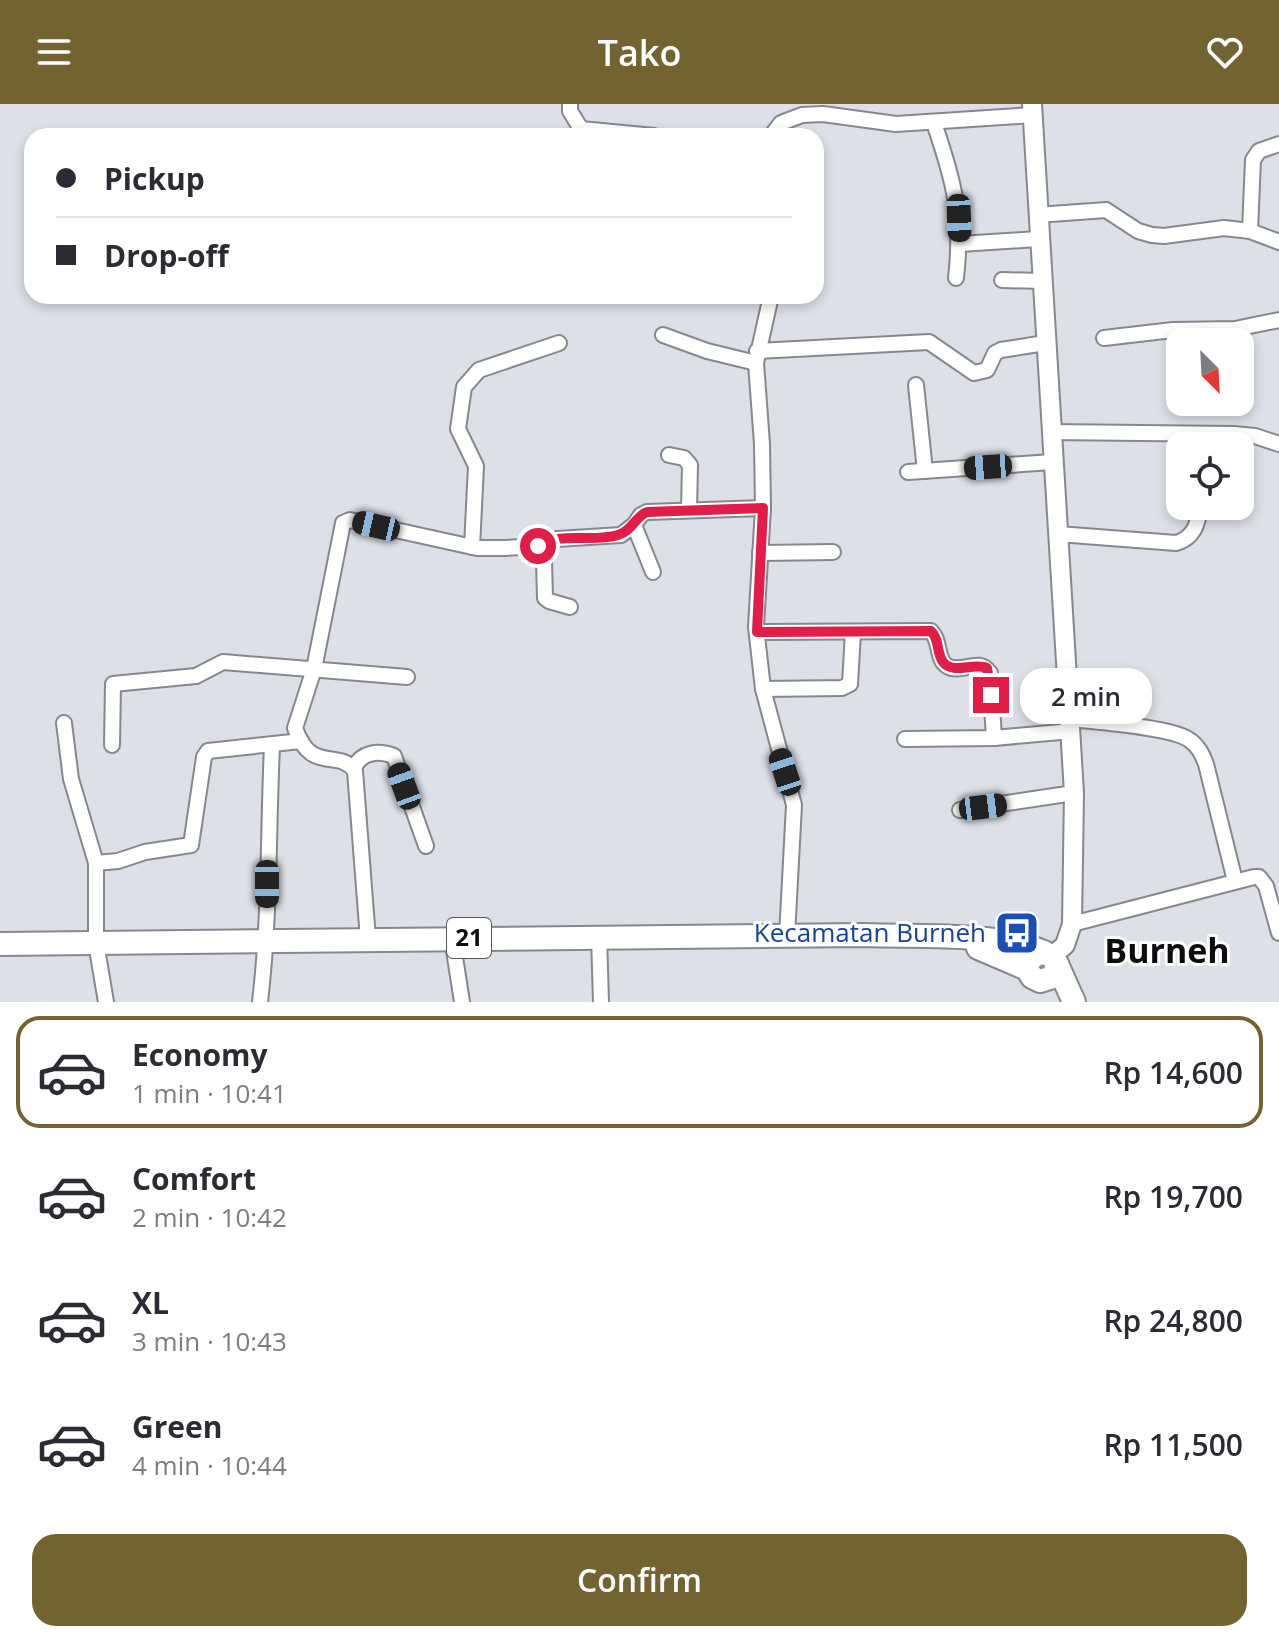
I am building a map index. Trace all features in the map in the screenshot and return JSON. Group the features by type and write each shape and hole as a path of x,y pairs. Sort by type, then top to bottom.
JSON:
{"highway":[{"name":"21","path":"0,944 599,936 939,937 1012,942 1051,957"},
{"name":"21","path":"939,937 989,951 1034,975"},
{"path":"1034,975 1053,977 1051,957"},
{"path":"1051,957 1074,1002"},
{"path":"1034,975 1054,1002"}],"main road":[{"path":"1032,109 1074,793 1072,924 1065,945 1051,957"}],"street":[{"path":"570,104 570,111 580,128"},
{"path":"777,128 790,117 824,109 873,123 934,123 1032,109"},
{"path":"934,123 955,190 960,244 956,278"},
{"path":"1250,231 1253,160 1259,151 1279,144"},
{"path":"1037,215 1106,210 1138,231 1164,236 1224,228 1250,231 1279,242"},
{"path":"960,244 1038,239"},
{"path":"1002,280 1041,281"},
{"path":"769,304 756,357 763,508 757,632 763,689 794,805 787,936"},
{"path":"1104,338 1173,330 1235,329 1279,320"},
{"path":"663,335 707,351 756,357 929,342 974,373 987,370 995,353 1001,350 1045,343"},
{"path":"472,547 476,466 458,429 464,387 479,370 559,343"},
{"path":"916,385 925,471"},
{"path":"1050,432 1166,439"},
{"path":"1254,436 1279,444"},
{"path":"669,455 684,458 690,465 689,510"},
{"path":"908,472 1052,462"},
{"path":"354,768 344,762 315,758 295,728 314,669 343,523 350,520 472,547 538,546 557,539 621,535 647,512 763,508"},
{"path":"1058,534 1176,543 1186,540 1194,532 1197,520"},
{"path":"634,525 653,572"},
{"path":"538,546 544,561 545,598 570,607"},
{"path":"760,553 833,552"},
{"path":"757,632 931,631 937,637 941,660 947,666 979,665 990,673 994,738"},
{"path":"763,689 842,688 850,684 853,632"},
{"path":"112,745 113,684 196,676 223,662 407,677"},
{"path":"64,723 71,779 96,863 96,943 106,1002"},
{"path":"905,739 994,738 1071,725 1168,732 1192,741 1201,751 1206,764 1235,881"},
{"path":"96,863 191,845 197,793 206,753 301,741"},
{"path":"260,1002 267,940 272,746"},
{"path":"368,939 354,768 357,760 366,753 394,756 426,846"},
{"path":"960,810 1074,793"},
{"path":"1072,924 1254,877 1263,881 1279,933"},
{"path":"599,936 601,1002"},
{"path":"452,938 462,1002"}],"place":[{"name":"Kecamatan Burneh","path":"1017,933"}],"district":[{"name":"Burneh","path":"1167,951"}],"route":[{"path":"538,546 557,539 621,535 647,512 763,508 757,632 931,631 937,637 941,660 947,666 979,665 987,668 991,695"}]}
